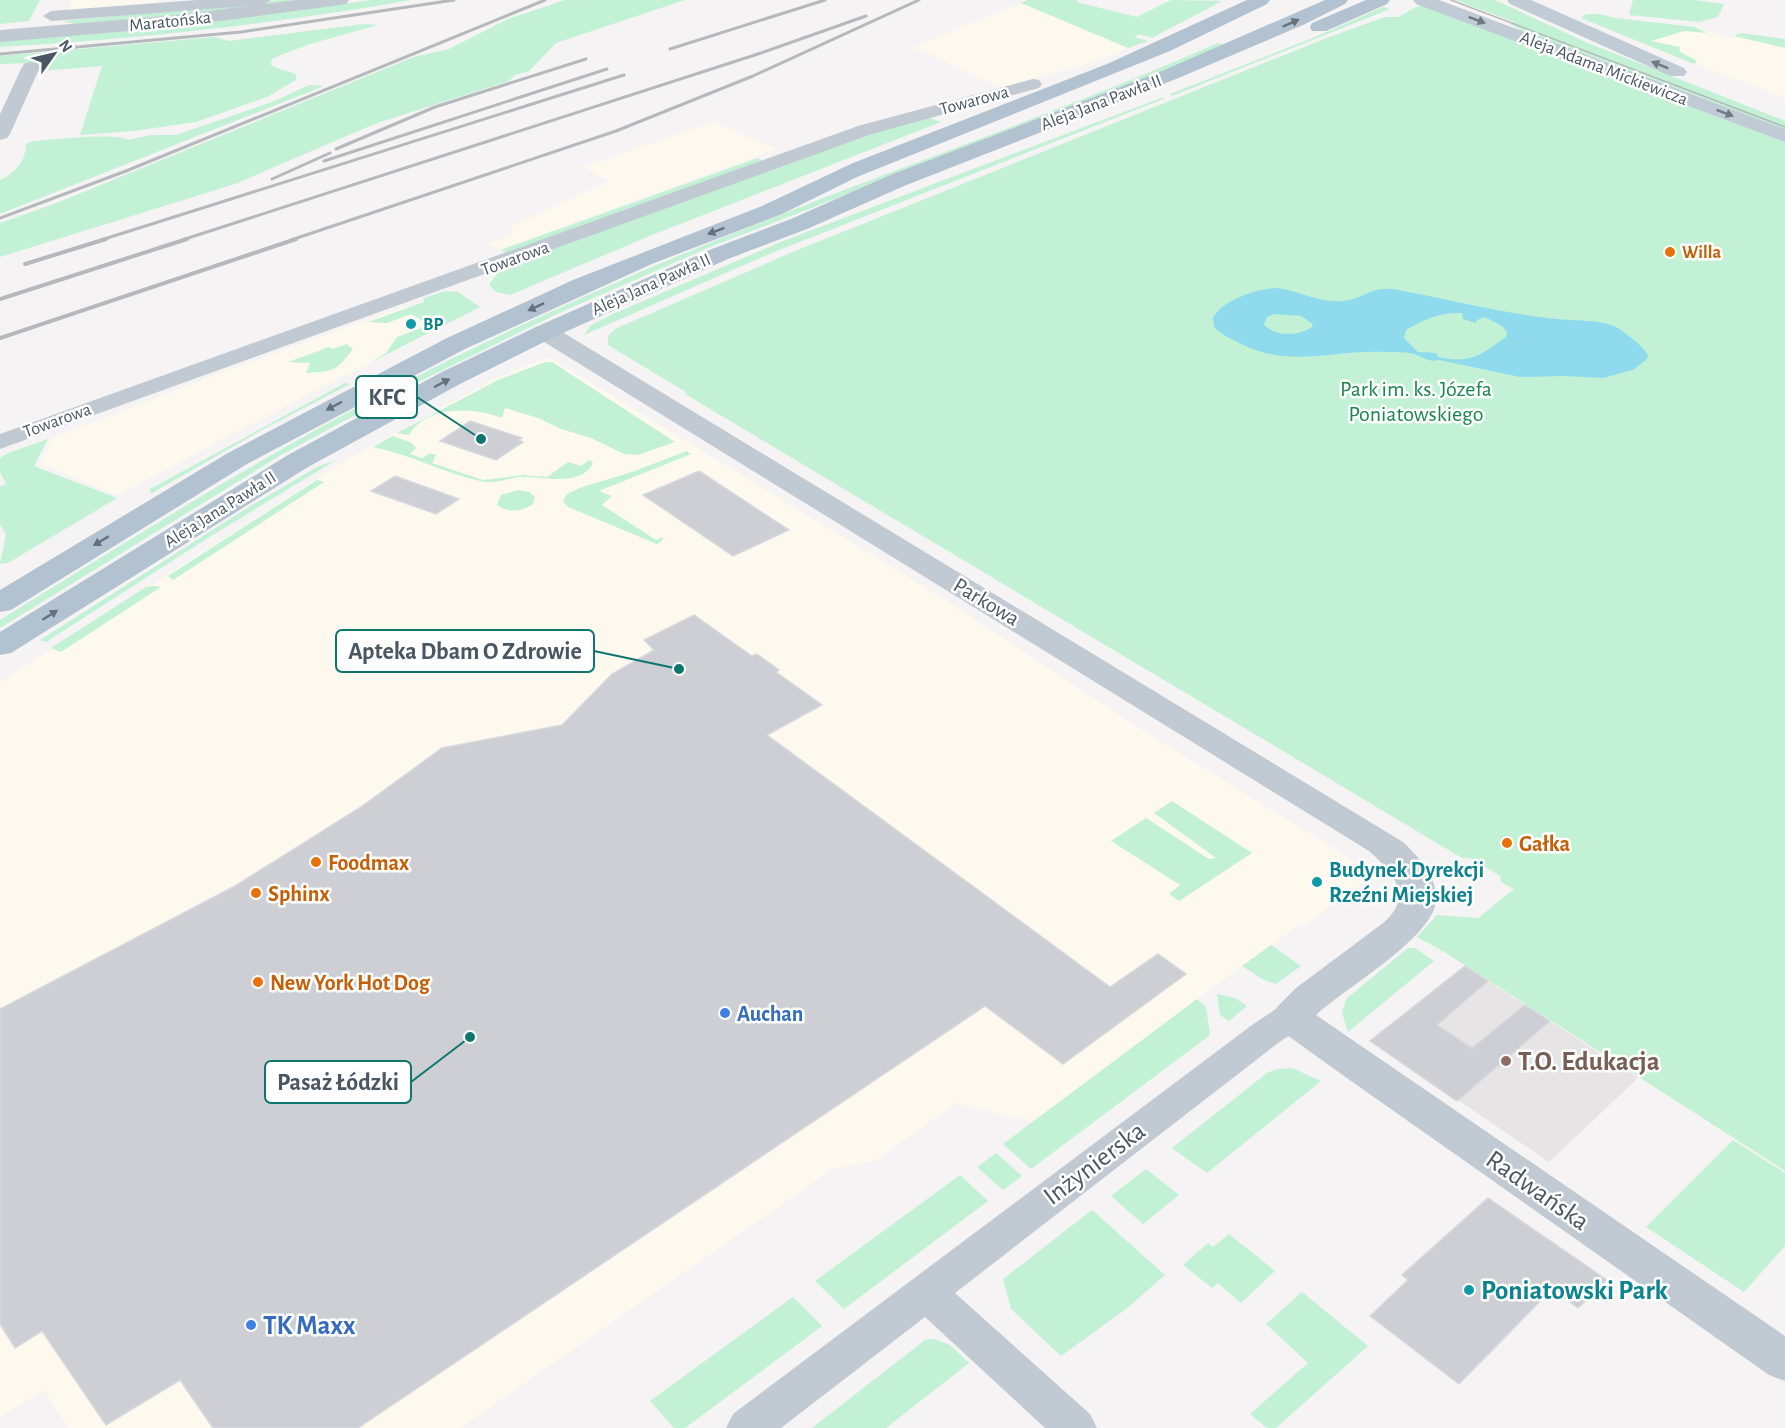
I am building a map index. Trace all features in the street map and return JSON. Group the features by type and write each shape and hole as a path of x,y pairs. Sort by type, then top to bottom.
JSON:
{"main road":[{"path":"770,210 860,168 1137,58 1210,26 1261,0"},
{"name":"Aleja Jana Pawła II","path":"0,646 298,461 451,378 545,332 666,277 799,224 896,181 1241,45 1340,0"},
{"path":"799,224 909,188 1040,139 1159,93 1381,0"},
{"name":"Aleja Adama Mickiewicza","path":"1422,0 1785,136"},
{"name":"Aleja Adama Mickiewicza","path":"1516,0 1623,50 1698,80"},
{"name":"Aleja Jana Pawła II","path":"0,603 235,461 386,379 573,290 676,246 770,210 989,131 1216,38 1281,8"}],"street":[{"path":"51,16 263,0"},
{"name":"Maratońska","path":"0,36 51,16 207,17 340,0"},
{"path":"0,134 31,67"},
{"name":"Towarowa","path":"0,442 874,127 1033,84"},
{"name":"Parkowa","path":"545,332 1382,843 1407,866 1416,885"},
{"name":"Inżynierska","path":"748,1428 925,1291 1292,1016 1407,923 1416,904 1416,885"},
{"name":"Radwańska","path":"1292,1016 1298,1023 1365,1070 1785,1361"},
{"path":"925,1291 1075,1428"}],"shaded area":[{"path":"72,0 158,0 156,7 67,12"},
{"path":"1021,3 1128,48 1098,61 1000,88 930,54 911,48"},
{"path":"1696,27 1728,38 1734,36 1785,48 1785,98 1643,44"},
{"path":"713,122 776,149 499,250 489,244 512,234 510,227 610,181 583,167"},
{"path":"406,306 444,327 321,387 118,495 40,464 53,438 228,370"},
{"path":"549,357 939,596 1147,733 1375,874 1305,925 1302,923 1257,955 1032,1122 956,1103 875,1161 833,1169 460,1428 68,1428 44,1390 0,1417 0,682 348,459 497,378"},
{"name":"T.O. Edukacja","path":"1465,966 1638,1078 1549,1162 1377,1045 1376,1036"}],"green space":[{"path":"0,0 40,0 29,21 0,24"},
{"path":"280,0 304,0 201,13 74,24 63,21"},
{"path":"371,0 411,0 206,30 0,47 0,41 187,25"},
{"path":"565,0 685,0 556,43 529,71 515,75 509,81 377,123 235,184 0,257 0,223 54,204 414,57 449,49 508,19"},
{"path":"1027,0 1079,0 1076,2 1137,17 1171,0 1222,1 1152,38 1139,34 1134,37 1148,41 1128,48 1021,3"},
{"path":"1455,0 1495,0 1588,43 1785,121 1785,130 1526,33 1510,24 1514,22"},
{"path":"1633,0 1694,0 1724,4 1718,17 1699,22 1629,15"},
{"name":"Park im. ks. Józefa Poniatowskiego","path":"1420,5 1785,142 1785,1171 1446,953 1417,937 1437,915 1478,918 1514,889 1501,882 1500,876 1470,858 1462,858 685,394 686,392 608,345 608,336 615,329 795,251 1329,37 1385,17 1398,17"},
{"path":"1383,7 1390,9 1172,96 1170,94 1315,37"},
{"path":"1586,14 1695,27 1707,33 1684,31 1651,41 1680,47 1679,51 1697,61 1694,64 1581,18"},
{"path":"364,24 378,25 310,44 273,58 270,64 293,73 296,75 296,80 267,97 196,122 133,131 80,135 102,66 42,71 41,66 32,63 0,64 0,56 215,37 229,41"},
{"path":"1741,33 1785,39 1785,48 1734,36"},
{"path":"1218,43 1227,45 1087,102 710,247 557,314 398,392 281,455 0,628 0,620 147,529 296,441 413,378 492,339 763,221 1068,105"},
{"path":"309,85 324,86 0,214 0,180 19,166 26,144 34,141 83,137 111,137 128,140 151,135 176,135 272,102"},
{"path":"1166,98 774,252 584,335 591,325 613,314 783,241"},
{"path":"930,118 941,122 652,235 510,295 496,292 489,285 497,274 532,255 874,132"},
{"path":"758,158 762,161 506,253 501,250"},
{"path":"445,291 458,292 480,307 370,363 386,353 397,337 429,325 411,314 387,323 368,322 424,302 424,298"},
{"path":"347,344 353,349 338,366 329,371 306,373 310,363 288,362 329,347 333,349"},
{"path":"545,362 552,362 675,442 638,455 624,454 591,438 505,408 502,418 478,412 451,411 427,418 409,435 397,433 498,380"},
{"path":"345,383 350,384 262,430 152,493 150,492 150,489"},
{"path":"393,436 412,443 416,448 410,454 422,458 430,453 436,455 432,463 483,480 524,475 547,477 568,462 581,466 589,460 593,462 588,470 571,478 521,477 485,482 466,478 400,454 373,447"},
{"path":"48,439 34,466 117,498 8,563 0,564 6,534 0,524 0,486 6,484 0,472 0,458"},
{"path":"687,451 691,454 599,491 612,496 602,505 656,540 663,537 662,541 657,544 568,507 563,501 567,494 582,487 632,472"},
{"path":"336,460 211,536 46,642 40,640 247,508 317,467"},
{"path":"317,480 324,482 173,580 168,576"},
{"path":"518,490 529,492 535,497 533,504 524,509 515,510 497,505 501,495"},
{"path":"146,587 161,587 61,652 51,648"},
{"path":"1172,801 1252,853 1179,901 1169,894 1180,885 1111,841 1146,818 1209,859 1216,858 1154,813"},
{"path":"1271,945 1301,966 1276,984 1262,979 1242,966"},
{"path":"1408,948 1415,948 1434,961 1348,1032 1342,1013 1346,999"},
{"path":"1217,994 1235,998 1247,1006 1229,1021 1220,1015"},
{"path":"1197,999 1206,1007 1210,1035 1031,1169 1003,1144"},
{"path":"1292,1068 1321,1081 1207,1173 1172,1148 1267,1073 1277,1069"},
{"path":"1733,1140 1785,1173 1785,1246 1744,1292 1646,1227"},
{"path":"996,1153 1022,1176 1003,1190 977,1167"},
{"path":"1146,1169 1179,1195 1143,1224 1111,1196"},
{"path":"960,1175 988,1201 844,1309 815,1281"},
{"path":"1092,1210 1165,1275 1126,1309 1061,1356 1011,1309 1003,1279"},
{"path":"1229,1234 1275,1271 1241,1303 1218,1283 1212,1288 1183,1265 1208,1243 1213,1247"},
{"path":"1302,1292 1368,1346 1276,1428 1267,1428 1250,1414 1308,1363 1266,1324"},
{"path":"793,1297 822,1326 685,1428 674,1428 650,1401"},
{"path":"934,1339 950,1345 969,1363 886,1428 812,1428 925,1340"}],"water":[{"path":"1278,288 1318,299 1343,301 1372,291 1393,289 1526,315 1604,323 1621,330 1640,345 1648,355 1647,359 1633,370 1603,378 1520,377 1439,360 1429,360 1404,352 1296,357 1278,355 1241,344 1223,335 1214,327 1213,318 1224,306 1242,296","holes":["1462,313 1463,319 1476,323 1477,320 1485,317 1502,326 1507,332 1506,337 1482,353 1459,359 1438,357 1436,353 1418,352 1404,338 1406,330 1426,320 1440,315","1273,314 1301,316 1313,324 1311,328 1300,333 1275,332 1264,325 1266,318"]}],"building":[{"path":"470,421 522,438 519,440 523,442 496,460 440,441"},
{"path":"699,471 789,530 733,556 643,495"},
{"path":"395,476 459,499 436,514 371,491"},
{"path":"694,615 752,656 757,654 779,670 776,672 822,705 767,735 1110,987 1158,954 1186,974 1063,1064 985,1006 358,1428 213,1428 180,1380 106,1425 42,1331 15,1348 0,1324 0,1009 235,886 361,807 442,748 562,725 612,674 654,650 644,640"},
{"path":"1465,966 1488,981 1437,1025 1472,1048 1525,1005 1550,1021 1457,1101 1370,1041"},
{"name":"Poniatowski Park","path":"1488,1198 1607,1280 1578,1308 1552,1289 1459,1384 1370,1316 1408,1280 1402,1275"}],"tram line":[{"path":"1451,0 1785,127"}],"railway":[{"path":"0,54 241,32 454,0"},
{"path":"0,218 126,171 545,0"},
{"path":"670,49 825,0"},
{"path":"291,240 616,131 753,76 919,0"},
{"path":"182,240 761,53 866,16"},
{"path":"336,149 435,107 586,59"},
{"path":"324,161 607,69"},
{"path":"101,240 624,75"},
{"path":"272,179 330,153"},
{"path":"25,264 106,239"},
{"path":"0,299 187,239"},
{"path":"0,338 296,239"}],"place":[{"name":"Willa","path":"1670,252"},
{"name":"BP","path":"411,324"},
{"name":"KFC","path":"481,439"},
{"name":"Apteka Dbam O Zdrowie","path":"679,669"},
{"name":"Gałka","path":"1507,843"},
{"name":"Foodmax","path":"316,862"},
{"name":"Budynek Dyrekcji Rzeźni Miejskiej","path":"1317,882"},
{"name":"Sphinx","path":"256,893"},
{"name":"New York Hot Dog","path":"258,982"},
{"name":"Auchan","path":"725,1013"},
{"name":"Pasaż Łódzki","path":"470,1037"},
{"name":"T.O. Edukacja","path":"1506,1061"},
{"name":"Poniatowski Park","path":"1469,1290"},
{"name":"TK Maxx","path":"251,1325"}]}
